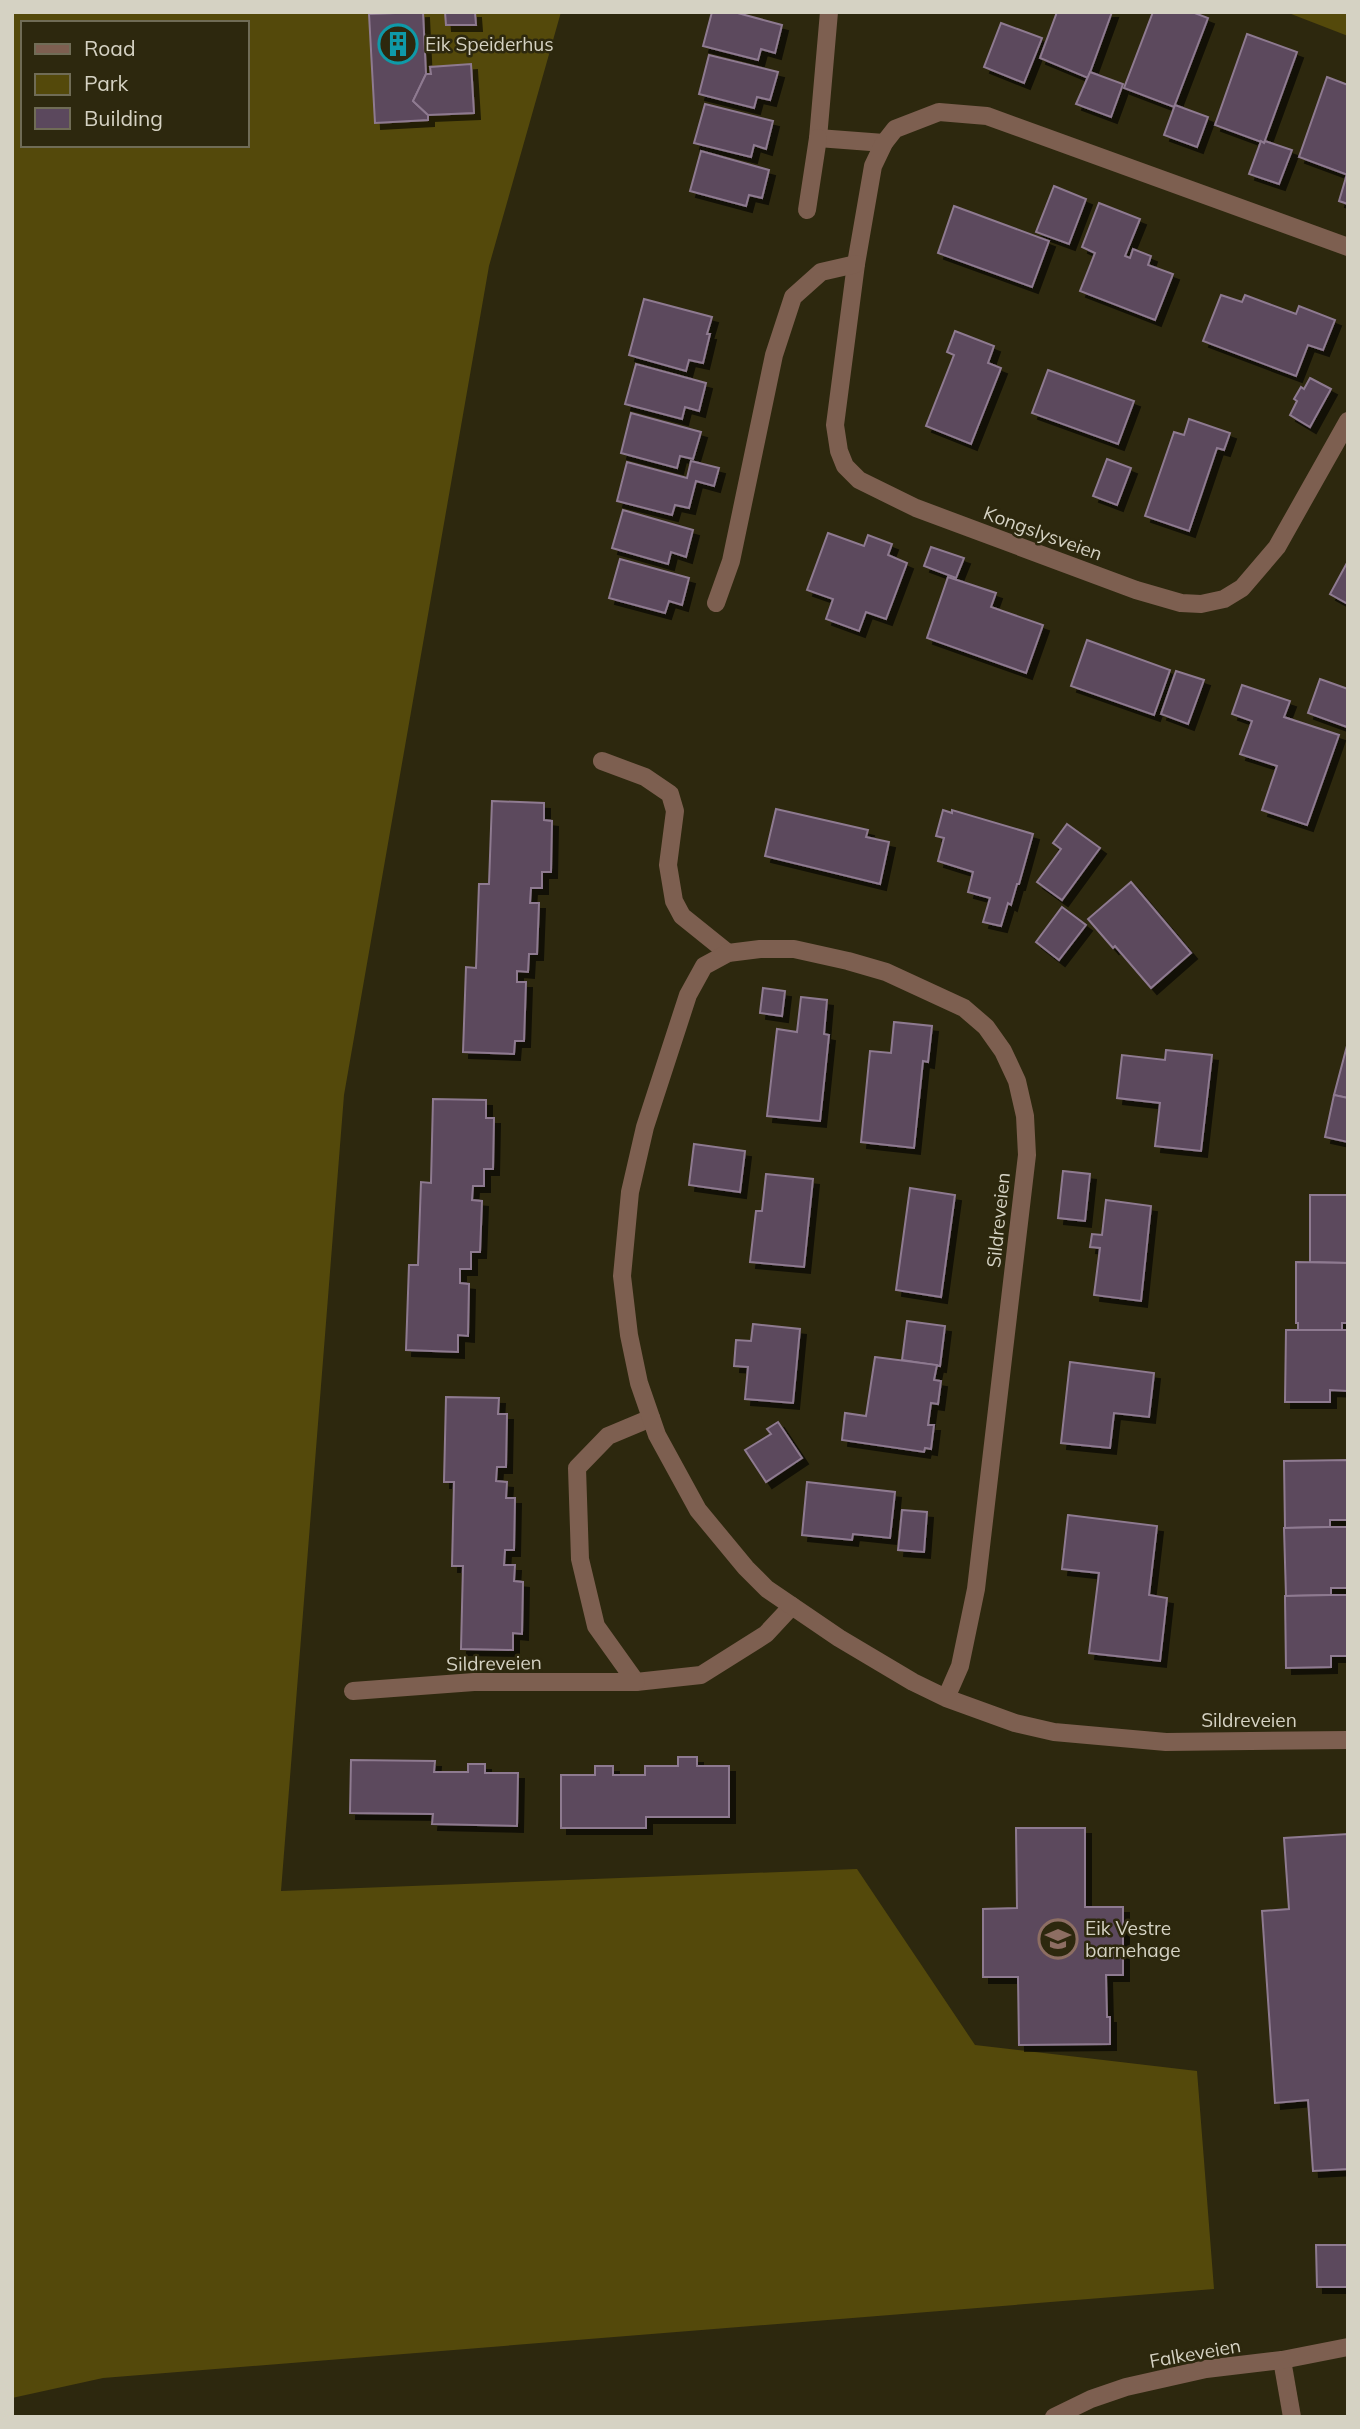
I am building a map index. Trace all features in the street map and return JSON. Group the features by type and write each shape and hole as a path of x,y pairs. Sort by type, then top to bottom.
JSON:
{"street":[{"path":"807,210 818,138 829,12"},
{"path":"818,138 884,142 895,129 939,112 987,116 1348,247"},
{"name":"Kongslysveien","path":"884,142 873,166 856,264 835,425 839,451 845,466 859,480 916,508 1136,590 1181,603 1201,604 1224,599 1242,588 1277,547 1348,421"},
{"path":"716,603 731,561 774,355 793,297 821,272 856,264"},
{"path":"602,761 645,777 670,794 675,811 668,865 674,901 682,916 728,953"},
{"name":"Sildreveien","path":"946,1698 960,1666 976,1589 1027,1155 1025,1116 1017,1081 1003,1051 986,1027 964,1008 886,972 794,949 728,953 704,966 688,995 645,1126 630,1192 622,1276 629,1335 639,1383 657,1435 698,1510 767,1589 839,1638 913,1682 946,1698 1015,1723 1054,1732 1166,1742 1348,1740"},
{"path":"636,1682 596,1626 580,1559 577,1468 608,1436 651,1418"},
{"name":"Sildreveien","path":"353,1691 474,1682 636,1682 701,1675 766,1634 792,1606"},
{"name":"Falkeveien","path":"1054,2417 1091,2399 1126,2387 1206,2369 1282,2360 1348,2347"},
{"path":"1282,2360 1292,2417"}],"green space":[{"path":"12,12 561,12 489,266 344,1095 281,1891 857,1869 975,2045 1197,2071 1214,2289 103,2378 12,2398"},
{"path":"1286,12 1348,12 1348,36"}],"building":[{"name":"Eik Speiderhus","path":"423,12 426,74 413,101 428,115 428,120 375,123 369,14"},
{"path":"445,12 475,12 476,25 446,25"},
{"path":"712,12 734,12 782,25 775,53 761,49 758,60 703,46"},
{"path":"1057,12 1112,12 1088,78 1040,58"},
{"path":"1153,12 1192,12 1208,18 1174,107 1124,88"},
{"path":"1001,23 1042,38 1024,83 984,67"},
{"path":"1247,34 1297,52 1264,143 1215,125"},
{"path":"709,55 778,72 770,100 757,97 754,108 699,94"},
{"path":"471,64 474,113 428,115 413,101 426,74 431,74 430,67"},
{"path":"1090,72 1123,84 1111,117 1076,104"},
{"path":"1327,77 1348,85 1348,175 1299,157"},
{"path":"705,104 773,121 766,149 754,145 751,157 694,143"},
{"path":"1175,105 1208,117 1197,147 1164,135"},
{"path":"1261,141 1292,150 1279,184 1249,174"},
{"path":"701,151 769,170 762,198 749,195 746,206 690,191"},
{"path":"1348,175 1348,204 1339,201"},
{"path":"1054,186 1086,199 1069,244 1036,232"},
{"path":"1099,203 1140,219 1125,256 1130,258 1133,249 1151,256 1148,265 1173,274 1155,320 1080,291 1095,253 1082,247"},
{"path":"954,206 1049,241 1032,287 938,253"},
{"path":"1221,295 1242,302 1245,295 1296,314 1299,306 1335,320 1323,350 1308,345 1296,376 1203,341"},
{"path":"644,299 712,317 703,363 689,360 686,371 629,355"},
{"path":"955,331 994,346 988,363 1001,368 971,444 926,426 954,355 947,352"},
{"path":"636,364 706,383 699,411 685,407 682,419 625,404"},
{"path":"1048,370 1134,401 1118,444 1032,413"},
{"path":"1310,378 1331,389 1310,427 1290,415 1297,401 1294,399"},
{"path":"631,413 701,432 693,459 680,456 677,468 621,453"},
{"path":"1189,419 1230,433 1224,450 1217,448 1189,531 1145,516 1174,432 1184,435"},
{"path":"1107,459 1131,468 1117,505 1093,496"},
{"path":"691,461 719,468 714,486 696,481 689,508 675,505 672,515 617,501 627,462 687,478"},
{"path":"623,510 693,530 686,557 671,552 668,564 612,548"},
{"path":"828,533 864,546 868,535 892,544 888,555 907,563 886,619 866,612 859,631 826,619 833,599 807,590"},
{"path":"931,547 964,558 956,578 924,566"},
{"path":"620,559 689,578 682,605 669,601 665,613 609,598"},
{"path":"1348,561 1348,604 1330,594"},
{"path":"948,577 996,593 991,607 1043,625 1026,673 927,638"},
{"path":"1087,640 1170,670 1154,715 1071,686"},
{"path":"1176,671 1204,680 1188,724 1161,714"},
{"path":"1320,679 1348,689 1347,727 1308,713"},
{"path":"1242,685 1290,701 1284,717 1339,735 1307,825 1262,810 1277,766 1240,754 1252,721 1232,714"},
{"path":"492,801 544,803 544,820 552,821 551,872 542,872 542,888 531,888 530,903 539,903 537,954 529,954 528,972 517,971 517,982 526,982 524,1041 515,1041 514,1054 463,1052 466,967 476,968 479,884 489,884"},
{"path":"776,809 868,830 866,837 889,842 880,884 765,856"},
{"path":"943,810 952,813 952,810 1033,834 1019,884 1011,905 1008,903 1001,926 983,922 990,898 968,892 973,872 938,861 944,838 936,836"},
{"path":"1067,824 1100,848 1062,900 1037,882 1061,849 1053,843"},
{"path":"1131,882 1191,953 1151,988 1088,919"},
{"path":"1062,907 1086,925 1059,960 1036,942"},
{"path":"763,988 785,991 782,1016 760,1013"},
{"path":"801,997 827,1000 824,1034 829,1035 820,1121 767,1116 777,1029 797,1032"},
{"path":"894,1022 932,1026 928,1062 923,1061 914,1148 861,1142 870,1051 891,1053"},
{"path":"1348,1042 1348,1098 1334,1095"},
{"path":"1166,1050 1212,1055 1201,1151 1155,1146 1160,1103 1117,1098 1122,1055 1165,1060"},
{"path":"1334,1095 1348,1098 1348,1142 1325,1137"},
{"path":"433,1099 486,1100 486,1118 494,1118 493,1169 484,1169 484,1186 473,1186 472,1200 482,1201 480,1252 471,1252 471,1269 460,1269 460,1283 469,1284 468,1336 458,1335 458,1352 406,1350 409,1265 418,1265 421,1182 431,1183"},
{"path":"694,1144 745,1151 740,1192 689,1185"},
{"path":"1063,1171 1090,1174 1085,1221 1058,1218"},
{"path":"766,1174 813,1179 804,1267 750,1262 756,1211 762,1211"},
{"path":"910,1188 955,1195 941,1297 896,1290"},
{"path":"1310,1195 1348,1195 1348,1263 1310,1262"},
{"path":"1106,1200 1151,1206 1141,1301 1094,1295 1100,1248 1090,1247 1092,1234 1102,1235"},
{"path":"1296,1262 1348,1263 1348,1323 1342,1323 1342,1330 1298,1330"},
{"path":"907,1321 945,1326 940,1366 902,1360"},
{"path":"753,1324 800,1329 793,1403 745,1399 748,1367 734,1366 736,1340 751,1341"},
{"path":"1286,1330 1348,1330 1348,1391 1330,1390 1330,1402 1285,1402"},
{"path":"875,1357 937,1365 934,1380 941,1381 938,1404 931,1403 928,1425 934,1425 931,1449 925,1448 924,1452 842,1440 845,1413 866,1416"},
{"path":"1070,1362 1154,1373 1149,1417 1114,1413 1110,1448 1061,1443"},
{"path":"446,1397 499,1398 498,1414 507,1414 506,1467 497,1467 496,1481 507,1482 506,1498 515,1498 514,1550 505,1550 504,1565 515,1565 514,1581 523,1582 522,1634 513,1633 513,1650 461,1649 463,1566 452,1566 454,1482 444,1482"},
{"path":"778,1422 802,1458 766,1482 745,1450 771,1434 767,1429"},
{"path":"1348,1460 1348,1520 1330,1520 1330,1527 1285,1528 1284,1461"},
{"path":"807,1482 895,1492 890,1538 853,1534 852,1540 802,1535"},
{"path":"902,1510 927,1512 924,1552 898,1550"},
{"path":"1068,1515 1157,1526 1149,1595 1167,1598 1160,1661 1089,1653 1099,1573 1062,1569"},
{"path":"1348,1527 1348,1588 1331,1588 1331,1595 1286,1596 1284,1528"},
{"path":"1348,1595 1348,1656 1331,1656 1331,1667 1286,1668 1285,1596"},
{"path":"678,1757 697,1757 697,1766 729,1766 729,1817 646,1817 646,1828 561,1828 561,1775 595,1775 595,1766 613,1766 613,1775 645,1775 645,1766 678,1766"},
{"path":"351,1760 435,1761 434,1772 468,1772 468,1764 485,1764 485,1773 518,1773 517,1826 432,1824 433,1814 350,1813"},
{"path":"1016,1828 1085,1828 1085,1907 1123,1907 1123,1975 1106,1975 1110,2044 1019,2045 1018,1977 983,1977 983,1909 1017,1908"},
{"path":"1348,1834 1348,2169 1313,2171 1308,2100 1275,2103 1262,1911 1289,1909 1284,1838"},
{"path":"1316,2245 1348,2245 1348,2287 1317,2287"}],"place":[{"name":"Eik Speiderhus","path":"398,44"},
{"name":"Eik Vestre barnehage","path":"1058,1939"}]}
